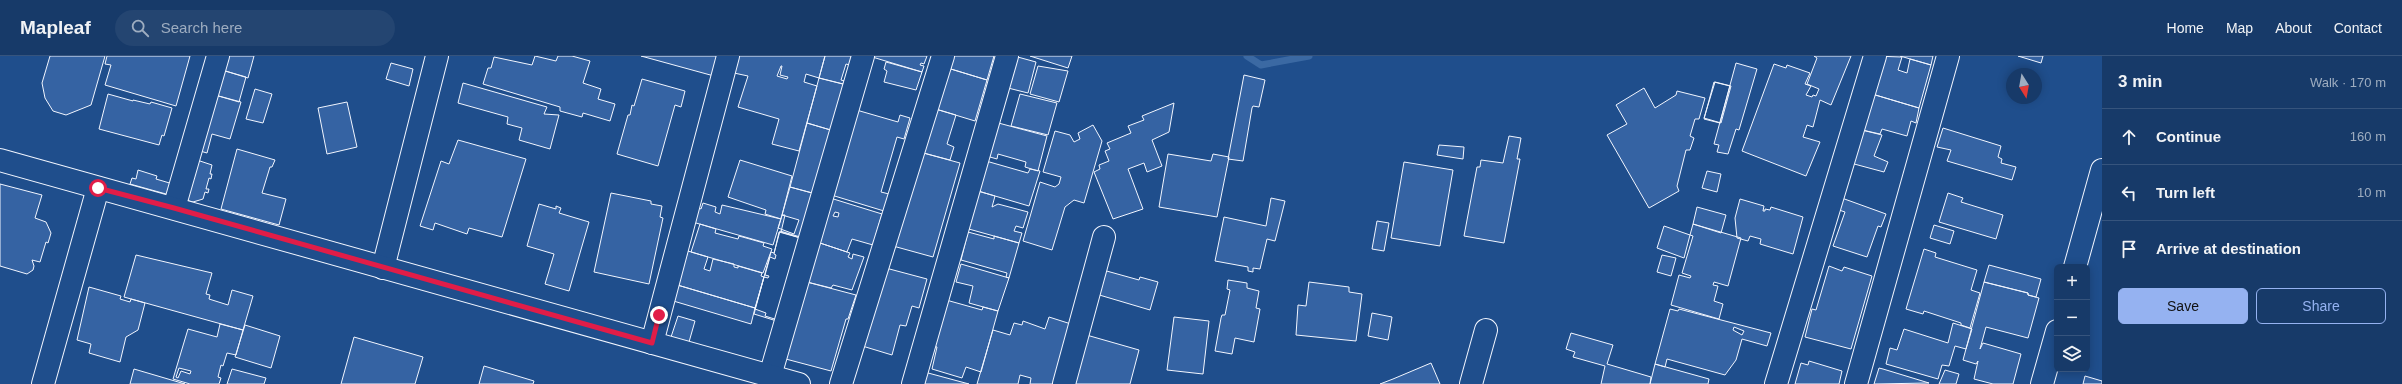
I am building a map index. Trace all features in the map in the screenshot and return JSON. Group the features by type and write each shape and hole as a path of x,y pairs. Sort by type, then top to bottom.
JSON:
{"street":[{"path":"174,208 218,56"},
{"path":"382,268 437,56"},
{"path":"652,343 728,56"},
{"path":"770,376 863,56"},
{"path":"841,384 943,56"},
{"path":"913,384 1007,56"},
{"path":"1776,384 1875,56"},
{"path":"1856,384 1948,56"},
{"path":"0,160 799,384"},
{"path":"2076,264 2102,170"},
{"path":"43,384 98,188"},
{"path":"1064,384 1104,237"},
{"path":"1471,384 1486,330"},
{"path":"2042,384 2056,336"}],"building":[{"path":"50,56 105,56 91,105 66,115 53,111 45,98 42,83"},
{"path":"107,56 190,56 176,106 105,85 111,65 105,64"},
{"path":"227,56 254,56 248,78 222,70"},
{"path":"535,56 556,61 558,56 572,56 590,61 583,83 601,89 598,99 615,104 610,121 583,113 582,117 560,111 560,107 483,84 488,68 491,68 494,57 532,65"},
{"path":"641,56 719,56 714,76"},
{"path":"739,56 825,56 819,78 806,74 804,82 817,86 799,151 772,144 779,119 738,107 748,76 734,73","holes":["782,66 780,75 788,77 787,79 777,76"]},
{"path":"825,56 856,56 853,66 846,64 841,80 848,82 847,85 819,78"},
{"path":"869,56 927,56 924,64 921,63 920,65 924,66 922,72"},
{"path":"951,56 994,56 987,80 941,66"},
{"path":"1014,56 1036,62 1028,93 1000,86"},
{"path":"1030,56 1072,56 1068,68"},
{"path":"1814,56 1851,56 1831,105 1820,100 1813,127 1807,125 1803,137 1820,142 1806,176 1742,151 1774,64 1786,68 1787,65 1810,73 1805,84 1811,86 1806,95 1812,97 1813,95 1816,96 1819,89 1807,84 1817,58"},
{"path":"1873,56 1902,57 1898,70 1907,73 1910,59 1931,65 1919,108 1872,94"},
{"path":"1900,56 1933,56 1931,65"},
{"path":"2018,56 2043,56 2041,63"},
{"path":"886,62 922,72 916,90 884,82 887,71 884,69"},
{"path":"391,63 413,69 409,86 386,79"},
{"path":"1736,63 1757,69 1739,130 1736,129 1728,154 1717,152 1719,145 1714,144"},
{"path":"941,66 987,80 975,121 929,107"},
{"path":"1038,66 1068,71 1059,102 1030,94"},
{"path":"222,70 246,77 239,102 215,95"},
{"path":"1244,75 1265,80 1259,107 1253,106 1252,108 1243,161 1228,159"},
{"path":"819,78 847,85 834,131 807,123"},
{"path":"642,79 685,91 681,107 675,105 658,166 617,154 628,115 630,115 632,105 634,106"},
{"path":"1714,82 1730,86 1720,123 1704,119"},
{"path":"1715,82 1731,86 1721,123 1704,118"},
{"path":"463,83 547,107 544,114 559,115 550,149 519,140 522,128 507,124 508,117 458,103"},
{"path":"1644,88 1655,108 1676,95 1677,91 1705,98 1699,119 1695,119 1690,136 1694,138 1690,150 1686,150 1677,186 1679,191 1649,208 1607,135 1627,124 1616,105"},
{"path":"255,89 272,94 263,123 246,119"},
{"path":"108,94 133,101 150,104 151,102 172,108 164,136 162,135 159,145 99,129"},
{"path":"1020,94 1057,103 1048,135 1011,126"},
{"path":"1872,94 1919,108 1916,123 1911,121 1907,136 1882,129 1880,134 1862,130"},
{"path":"215,95 241,102 230,139 212,134 207,153 200,151"},
{"path":"347,102 357,147 327,154 318,108"},
{"path":"1174,103 1169,132 1152,140 1162,166 1147,172 1144,163 1128,169 1143,209 1113,219 1094,172 1100,169 1099,165 1109,161 1105,151 1110,149 1107,143 1131,133 1128,126 1144,120 1142,116"},
{"path":"929,107 956,115 947,144 954,147 950,160 916,151"},
{"path":"853,109 898,122 900,115 910,118 904,139 897,137 881,192 889,194 884,211 828,194"},
{"path":"991,121 1047,136 1038,171 1025,167 1026,162 998,154 997,159 983,155"},
{"path":"807,123 834,131 816,194 790,187"},
{"path":"1093,125 1102,141 1084,203 1074,200 1065,207 1052,250 1023,241 1040,182 1055,187 1059,184 1061,177 1043,172 1055,131 1070,135 1074,142 1080,139 1078,133"},
{"path":"1943,128 2001,146 1998,157 2002,159 2001,163 2016,167 2012,180 1947,161 1951,150 1937,147"},
{"path":"1862,130 1882,135 1874,156 1888,162 1884,172 1843,161"},
{"path":"1509,136 1521,138 1517,159 1520,159 1504,243 1464,236 1477,167 1480,167 1481,160 1503,163"},
{"path":"458,140 526,159 502,237 469,228 467,234 435,223 433,230 420,226 441,161 449,164"},
{"path":"1439,145 1464,147 1463,159 1437,155"},
{"path":"237,149 275,160 272,167 270,167 262,193 286,199 279,225 221,209"},
{"path":"916,151 960,163 933,257 893,246"},
{"path":"1168,154 1211,161 1213,154 1229,157 1217,217 1159,207"},
{"path":"197,160 212,165 210,174 212,174 211,179 209,178 206,189 209,189 208,193 205,192 203,199 193,202 186,200"},
{"path":"740,160 792,176 781,219 765,214 766,210 728,197"},
{"path":"986,161 1028,173 1030,169 1040,171 1029,206 978,191"},
{"path":"1404,162 1453,170 1440,246 1391,238"},
{"path":"138,170 157,176 156,179 173,184 172,188 166,194 130,184 132,178 136,179"},
{"path":"1707,171 1721,174 1717,192 1702,188"},
{"path":"0,184 42,195 35,218 46,222 51,233 48,243 46,242 40,262 32,260 34,266 33,270 27,274 0,266"},
{"path":"790,187 816,194 804,239 781,232 785,215 782,215"},
{"path":"978,191 995,196 992,207 998,204 1028,212 1023,228 1016,226 1014,231 1022,233 1019,243 958,226"},
{"path":"611,193 651,201 651,204 662,206 660,217 663,218 649,284 594,272"},
{"path":"1948,193 1963,198 1961,202 2003,215 1996,239 1939,222"},
{"path":"827,197 882,214 873,245 852,239 847,252 814,241","holes":["835,212 839,213 838,217 833,216"]},
{"path":"1839,197 1886,214 1881,227 1878,226 1867,257 1833,246 1845,212 1836,209"},
{"path":"1271,198 1285,201 1275,241 1267,239 1260,269 1253,268 1253,272 1248,271 1248,267 1215,261 1224,217 1266,226"},
{"path":"1740,199 1764,206 1763,211 1765,211 1765,209 1770,210 1771,207 1803,217 1793,254 1760,244 1761,239 1750,236 1748,241 1737,238 1735,218"},
{"path":"703,203 716,207 715,212 720,214 722,205 781,219 773,245 689,221 694,206 701,209"},
{"path":"539,204 556,209 556,206 561,208 559,213 589,222 569,291 545,284 554,254 527,246"},
{"path":"1697,207 1726,215 1721,233 1693,224"},
{"path":"782,215 799,220 794,234 778,228"},
{"path":"1377,221 1389,223 1384,251 1372,249"},
{"path":"700,224 716,229 715,233 738,239 739,236 764,243 763,246 772,249 763,273 691,252"},
{"path":"1693,224 1741,238 1728,286 1714,282 1713,285 1718,286 1714,301 1723,304 1719,319 1671,305 1679,275 1690,278 1691,276 1682,273 1693,236 1690,235"},
{"path":"1934,225 1954,231 1950,244 1930,238"},
{"path":"1664,226 1690,235 1684,258 1657,248"},
{"path":"780,231 807,239 781,321 765,316 766,313 755,309 771,252 774,253"},
{"path":"779,232 804,239 780,322 754,314 764,277 768,278 769,276 765,275 770,257 775,259 776,255 774,254"},
{"path":"968,232 994,239 994,236 1019,243 1009,278 1006,277 1007,273 961,260"},
{"path":"814,241 850,253 848,257 852,259 853,254 864,257 852,290 833,285 831,288 803,281"},
{"path":"1924,249 1936,253 1935,257 1977,270 1971,290 1980,293 1970,328 1961,325 1961,323 1924,311 1923,314 1906,309"},
{"path":"688,251 708,257 704,269 710,271 713,259 734,264 734,267 738,268 738,266 762,273 761,276 764,277 755,308 674,284 680,277"},
{"path":"136,255 212,273 206,294 210,295 209,299 228,305 232,290 253,296 243,330 124,297"},
{"path":"1662,255 1676,258 1671,276 1657,272"},
{"path":"961,264 1009,278 998,311 969,303 973,286 956,282"},
{"path":"1989,265 2041,279 2036,297 2028,295 2028,293 1984,282"},
{"path":"1829,266 1842,271 1844,267 1872,276 1851,349 1805,337 1812,309 1816,310"},
{"path":"882,267 927,279 919,308 912,306 906,326 900,325 892,355 859,345"},
{"path":"1103,270 1139,280 1140,277 1158,282 1150,310 1096,294"},
{"path":"1228,280 1247,283 1247,288 1259,291 1256,308 1260,309 1254,342 1235,338 1232,354 1215,351 1221,318 1222,315 1225,315 1230,290 1227,289"},
{"path":"803,281 856,295 848,319 846,319 831,371 782,358"},
{"path":"1309,282 1349,287 1349,292 1362,294 1356,341 1296,335 1298,305 1306,306"},
{"path":"1984,282 2028,293 2028,295 2039,298 2028,338 1986,327 1980,349 1983,343 2021,354 2013,384 1993,384 1974,379 1978,361 1976,364 1963,360"},
{"path":"674,284 755,308 751,324 670,300"},
{"path":"89,287 121,296 120,299 130,302 131,299 145,303 138,330 126,337 120,362 89,353 91,344 77,340"},
{"path":"939,298 982,310 983,307 998,311 981,372 966,367 962,378 932,369 937,347 934,346"},
{"path":"1670,309 1678,311 1679,309 1771,333 1767,346 1742,339 1736,360 1725,375 1667,359 1665,367 1655,364","holes":["1734,327 1744,331 1742,335 1733,330"]},
{"path":"1372,313 1392,317 1388,340 1368,336"},
{"path":"678,316 695,321 689,342 671,337"},
{"path":"1049,317 1071,324 1053,384 1030,384 1031,378 1020,375 1018,384 977,384 993,330 1010,335 1014,323 1022,325 1023,321 1045,329"},
{"path":"1174,317 1209,321 1203,374 1167,370"},
{"path":"1953,323 1972,329 1966,349 1955,346 1949,366 1942,365 1938,379 1886,364 1890,348 1897,350 1904,329 1948,343"},
{"path":"220,324 243,330 236,355 227,353 223,366 221,365 218,377 221,378 219,384 190,384 173,379 188,329 217,337","holes":["179,368 191,371 190,374 181,371 178,378 176,377"]},
{"path":"245,325 280,336 271,368 235,357"},
{"path":"1571,333 1613,345 1607,364 1651,377 1650,384 1601,384 1605,366 1573,357 1575,352 1566,349"},
{"path":"1083,334 1139,350 1130,384 1069,384"},
{"path":"354,337 423,357 415,384 341,384"},
{"path":"1809,361 1842,371 1839,384 1795,384 1801,363 1808,365"},
{"path":"1431,363 1440,384 1380,384 1393,379"},
{"path":"1655,364 1709,379 1708,384 1650,384"},
{"path":"484,366 534,381 533,384 479,384"},
{"path":"1879,368 1883,369 1929,383 1874,384"},
{"path":"134,369 185,384 130,384"},
{"path":"232,369 266,378 264,384 227,384"},
{"path":"917,370 969,384 913,384"},
{"path":"1945,370 1959,374 1956,384 1939,384"},
{"path":"2085,376 2102,381 2102,384 2083,384"}],"waterway":[{"path":"1247,56 1261,65 1309,56"}],"route":[{"path":"98,188 174,208 382,268 652,343 659,315"}]}
